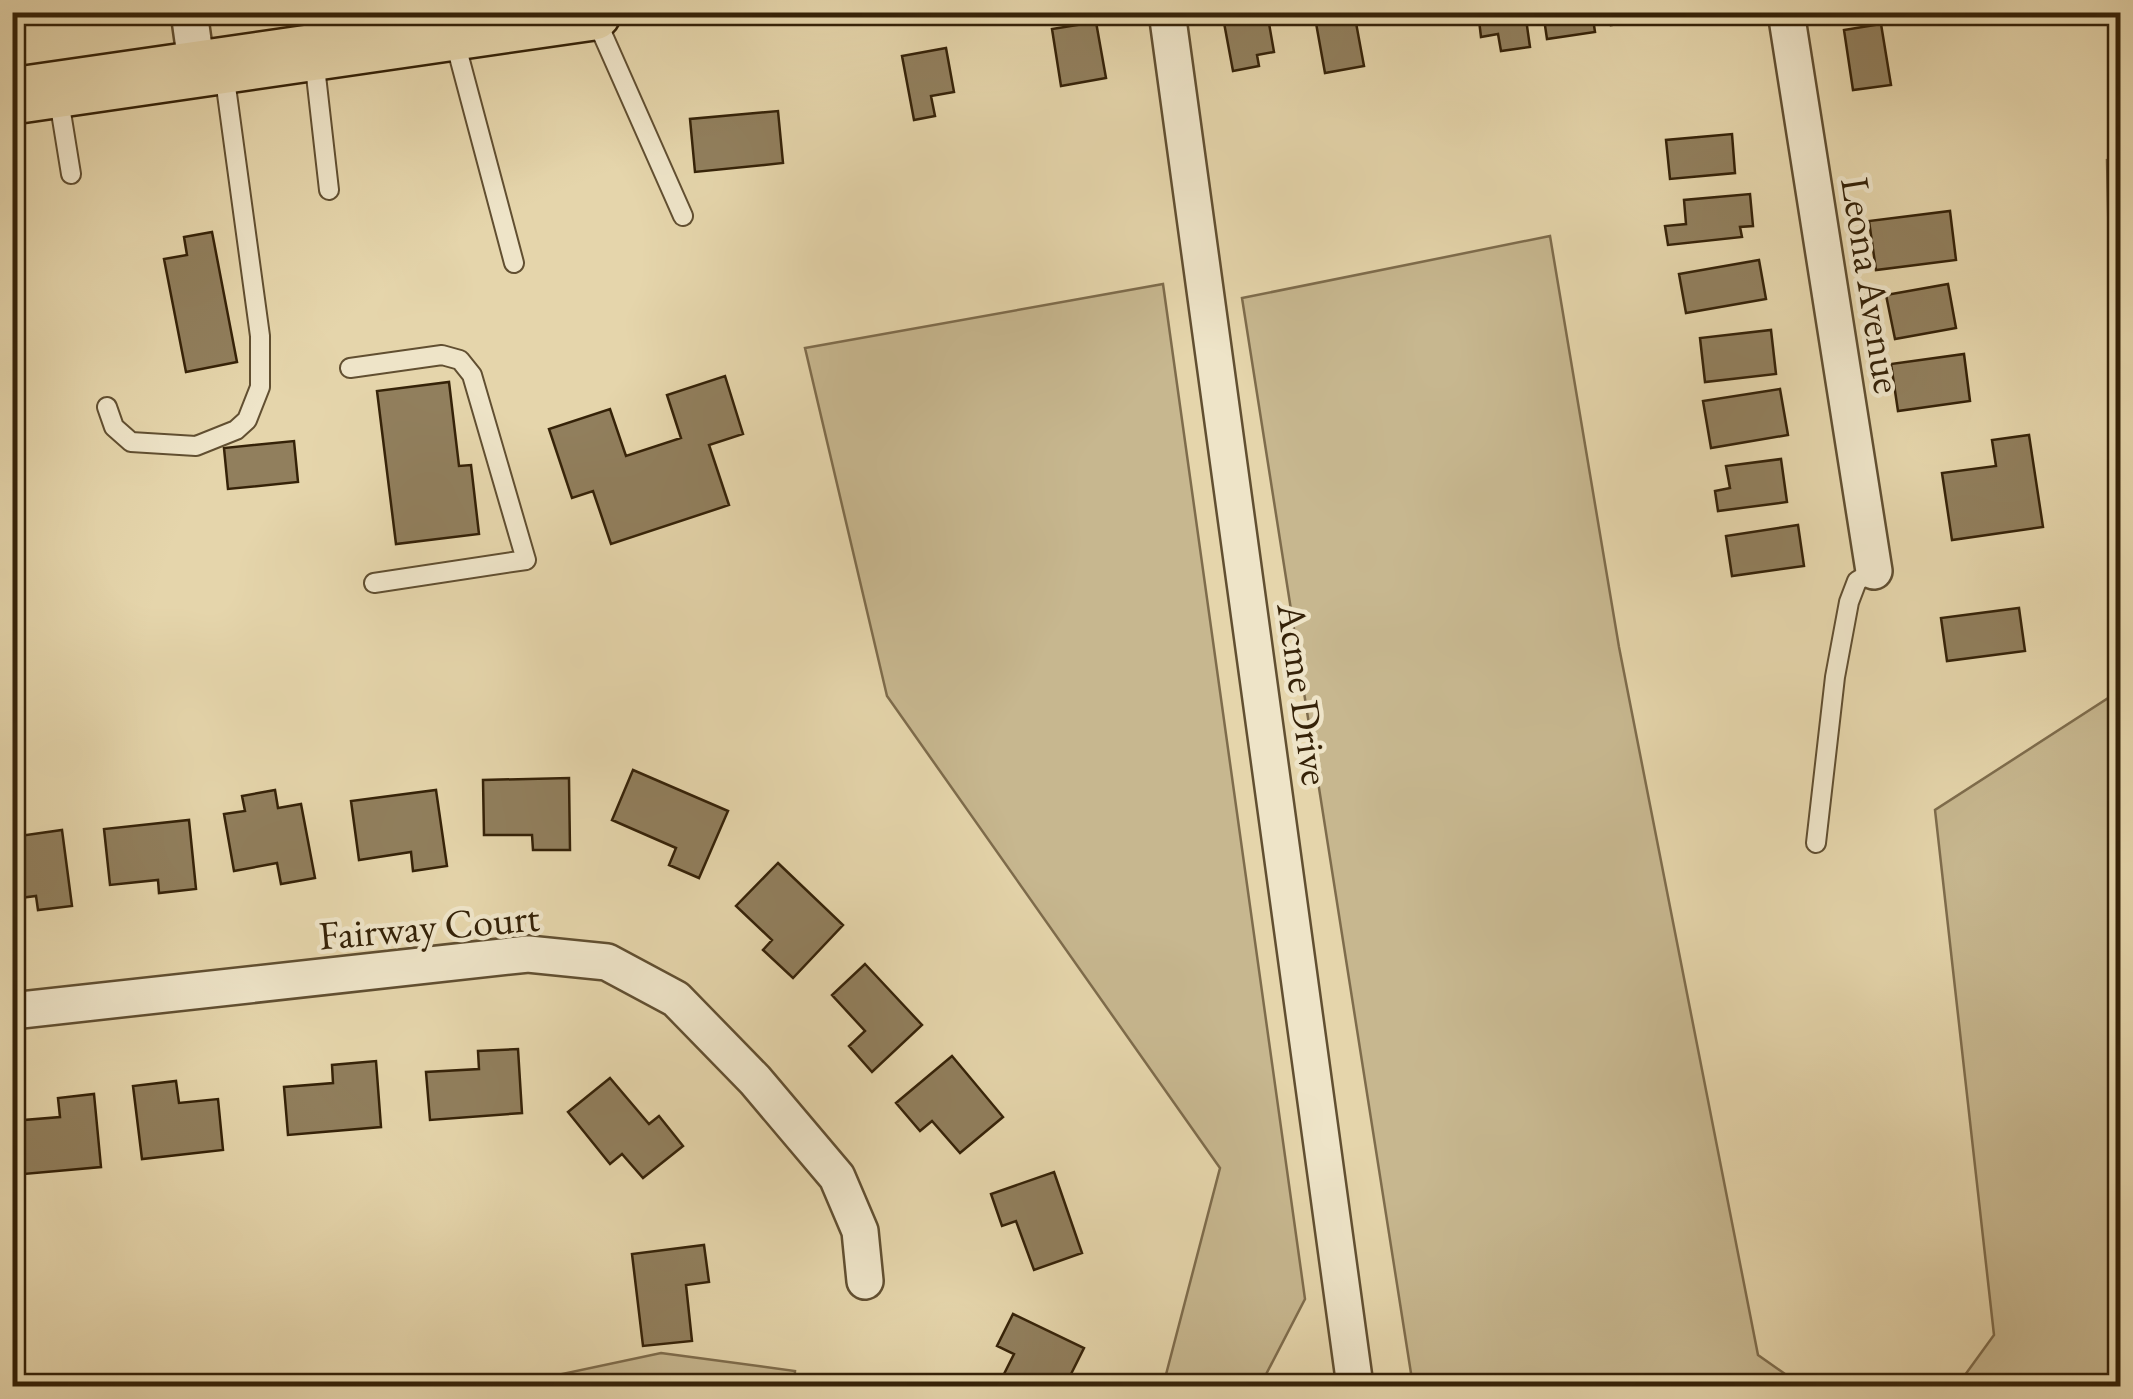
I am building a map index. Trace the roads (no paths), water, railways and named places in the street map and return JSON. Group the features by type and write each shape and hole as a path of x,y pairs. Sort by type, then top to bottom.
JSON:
{"main road":[{"path":"35,92 593,12"}],"street":[{"path":"189,12 210,67"},
{"name":"Acme Drive","path":"1167,12 1354,1386"},
{"name":"Leona Avenue","path":"1786,12 1874,571"},
{"name":"Fairway Court","path":"12,1011 528,954 607,962 676,1000 755,1080 837,1178 860,1231 865,1281"}],"lane":[{"path":"593,12 683,216"},
{"path":"453,33 514,263"},
{"path":"314,52 329,190"},
{"path":"107,407 114,427 130,442 196,446 236,430 247,420 260,388 260,336 210,67"},
{"path":"35,92 71,174"},
{"path":"350,368 442,355 460,360 472,375 526,560 374,583"},
{"path":"1816,843 1835,678 1849,602 1857,581 1874,571"}]}
